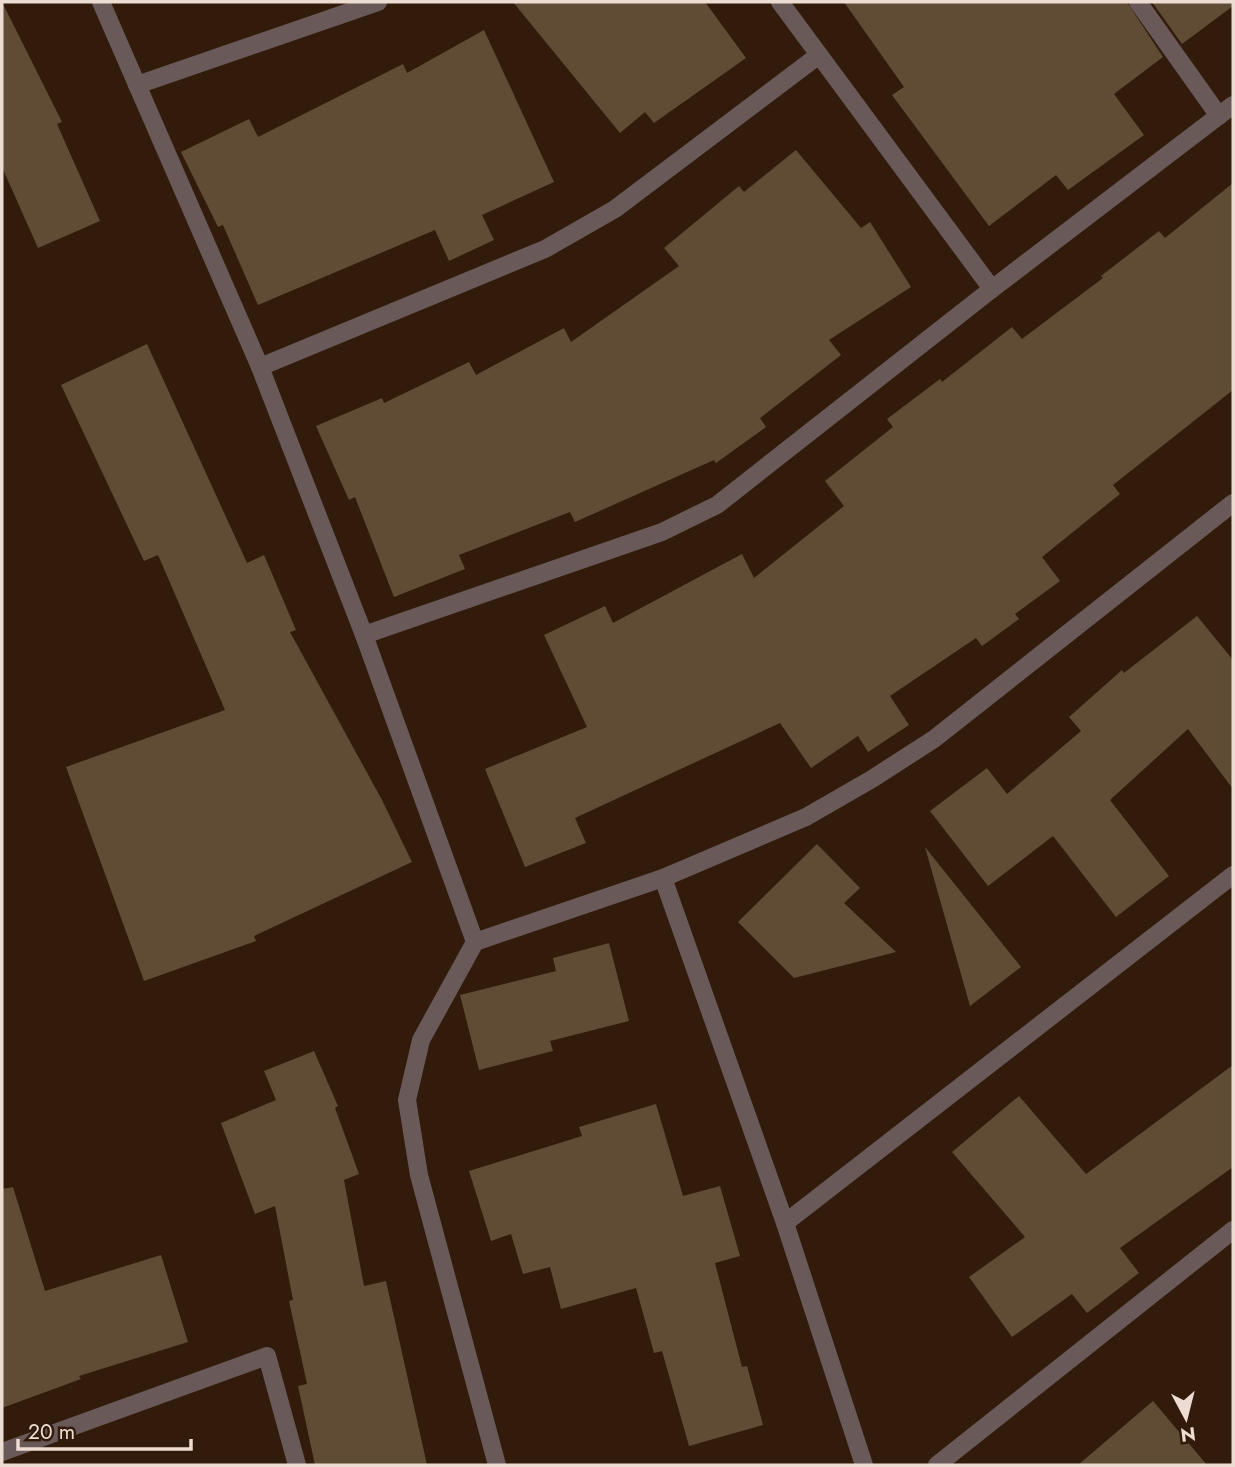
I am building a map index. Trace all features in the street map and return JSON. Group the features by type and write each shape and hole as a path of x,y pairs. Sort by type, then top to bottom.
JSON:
{"street":[{"path":"101,2 260,367 364,635 475,942"},
{"path":"137,85 378,2"},
{"path":"780,2 992,289"},
{"path":"364,635 662,532 717,505 1226,110 1138,2"},
{"path":"260,367 545,249 615,209 819,55"},
{"path":"497,1465 419,1175 407,1100 421,1041 475,942 663,878 806,817 934,739 1233,503"},
{"path":"785,1223 1233,875"},
{"path":"663,878 785,1223 864,1465"},
{"path":"937,1465 1233,1230"},
{"path":"2,1452 267,1356 297,1465"}],"building":[{"path":"2,2 62,122 57,124 100,221 38,248 2,167"},
{"path":"513,2 705,2 746,58 654,123 645,112 620,133"},
{"path":"844,2 1127,2 1163,57 1114,94 1144,135 1068,190 1056,175 989,226 892,95 904,87"},
{"path":"1152,2 1233,2 1233,6 1182,44"},
{"path":"484,30 554,182 482,215 494,240 449,261 435,230 258,305 223,225 218,227 181,152 249,119 258,137 403,64 407,73"},
{"path":"796,150 861,228 870,222 911,287 829,340 841,355 760,418 766,427 716,463 714,460 575,522 570,512 459,555 465,569 394,597 355,497 349,500 316,426 382,398 384,403 469,362 476,375 564,328 571,342 679,266 664,248 739,186 744,192"},
{"path":"1233,183 1233,390 1113,485 1120,494 1042,557 1060,581 1015,614 1019,619 982,646 976,638 890,696 909,725 868,752 858,736 811,768 780,723 575,818 586,843 525,867 485,769 587,727 544,635 605,606 613,623 742,554 754,578 844,506 825,481 893,427 887,419 940,379 942,382 1012,327 1022,339 1103,278 1101,276 1159,231 1165,238"},
{"path":"147,344 247,563 264,555 296,630 290,632 382,800 412,862 254,936 256,941 144,981 66,767 225,710 158,555 144,561 61,385"},
{"path":"1197,616 1233,660 1233,789 1188,729 1110,800 1169,876 1116,917 1053,836 988,886 930,811 987,768 1007,794 1081,731 1069,717 1122,670 1124,673"},
{"path":"817,844 860,888 844,903 896,952 794,978 738,922"},
{"path":"925,847 1021,967 970,1006"},
{"path":"609,943 629,1021 550,1041 553,1051 479,1070 460,995 556,971 553,958"},
{"path":"314,1051 338,1106 335,1108 359,1174 344,1180 364,1286 386,1281 427,1465 315,1465 298,1386 307,1384 289,1301 293,1300 275,1206 255,1214 221,1123 276,1100 264,1071"},
{"path":"1233,1065 1233,1167 1120,1248 1139,1273 1087,1313 1072,1294 1012,1337 969,1277 1025,1237 952,1152 1019,1096 1086,1174"},
{"path":"656,1104 683,1196 720,1186 740,1256 715,1263 742,1367 747,1366 763,1425 689,1446 662,1351 654,1353 636,1288 561,1309 550,1267 523,1274 511,1234 491,1241 469,1171 582,1136 579,1127"},
{"path":"13,1187 45,1291 161,1255 188,1342 79,1376 81,1379 2,1408 2,1189"},
{"path":"1153,1401 1207,1465 1078,1465"}]}
